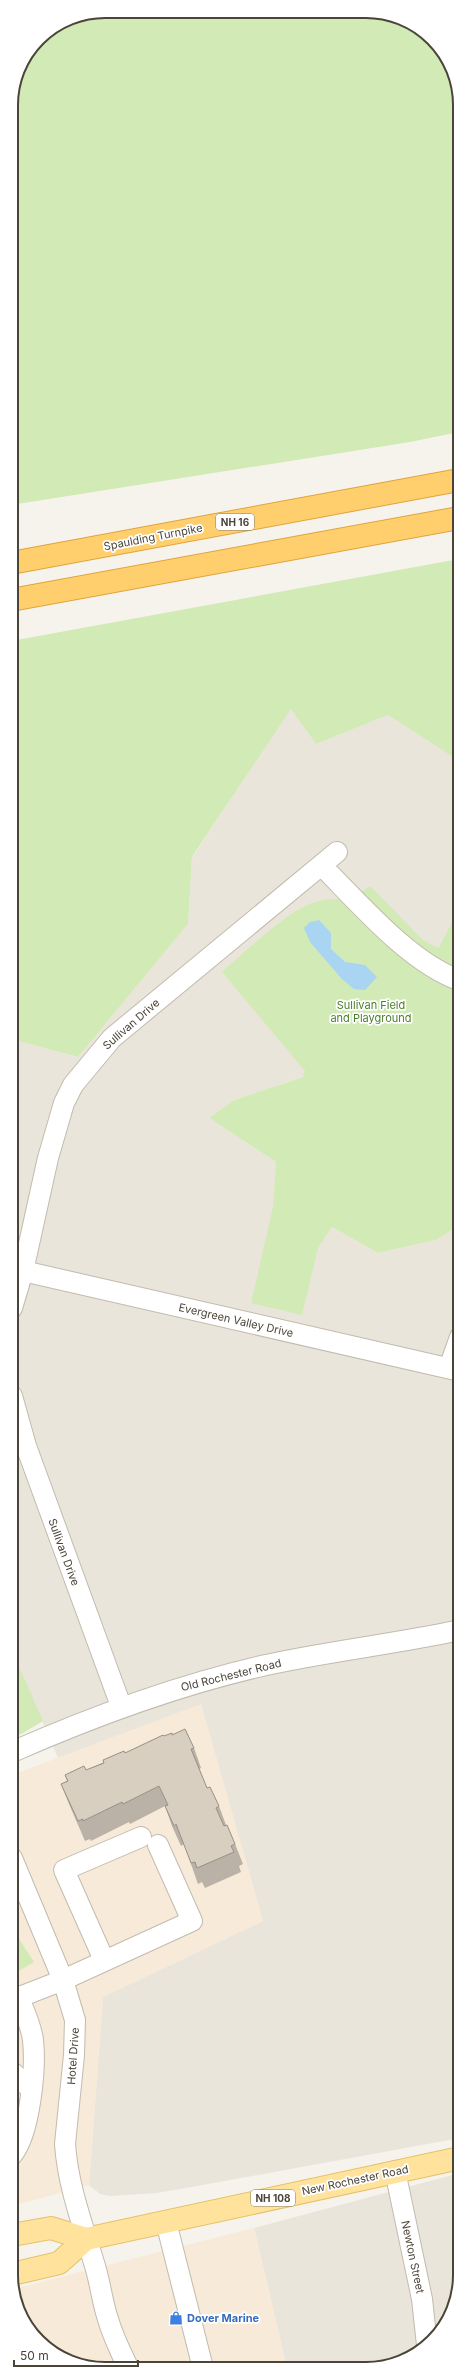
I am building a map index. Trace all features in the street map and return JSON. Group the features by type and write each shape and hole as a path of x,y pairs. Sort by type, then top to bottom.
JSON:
{"highway":[{"name":"Spaulding Turnpike","path":"18,562 453,481"},
{"path":"18,599 453,519"}],"main road":[{"name":"New Rochester Road","path":"18,2273 59,2263 86,2240 453,2159"},
{"path":"18,2234 51,2228 86,2240"}],"street":[{"name":"Sullivan Drive","path":"18,1288 48,1158 64,1103 73,1085 112,1038 322,866 337,852"},
{"path":"322,866 405,946 420,958 453,976"},
{"name":"Evergreen Valley Drive","path":"23,1271 453,1369"},
{"name":"Sullivan Drive","path":"18,1417 26,1446 121,1706"},
{"name":"Old Rochester Road","path":"18,1749 121,1706 218,1677 267,1665 453,1631"},
{"path":"18,1997 63,1980 192,1921 149,1841 64,1870 104,1960"},
{"name":"Hotel Drive","path":"18,1872 72,2004 76,2035 65,2144 70,2187 95,2266 113,2336 126,2362"},
{"path":"18,2005 33,2040 31,2089 23,2134 18,2144"},
{"path":"18,2077 31,2089"},
{"name":"Newton Street","path":"395,2171 422,2299 426,2337"},
{"path":"166,2222 201,2362"}],"shaded area":[{"path":"291,708 316,744 388,715 453,757 453,920 435,953 317,1072 234,1100 209,1118 276,1162 273,1216 314,1254 332,1227 378,1253 436,1240 453,1229 453,2139 157,2193 110,2196 100,2194 89,2185 103,1997 263,1921 201,1705 58,1758 18,1665 18,1041 78,1057 188,924 192,858"},
{"path":"201,1704 263,1921 103,1997 89,2185 18,2204 18,1971 33,1962 18,1938 18,1773"},
{"path":"453,2175 453,2281 450,2298 441,2318 431,2332 419,2344 394,2357 366,2362 286,2362 254,2228"},
{"name":"Dover Marine","path":"254,2228 286,2362 99,2362 77,2357 52,2344 40,2332 25,2308 19,2287"}],"green space":[{"path":"99,18 372,18 394,23 410,30 435,52 450,82 453,105 453,433 410,442 18,504 18,99 21,82 30,61 36,52 48,40 67,27"},
{"path":"453,560 453,757 388,715 316,744 291,709 192,857 188,924 78,1057 18,1041 18,640"},
{"name":"Sullivan Field and Playground","path":"370,886 423,940 438,948 453,920 453,1229 436,1240 378,1253 332,1227 318,1248 302,1315 251,1303 273,1207 276,1162 209,1118 234,1100 303,1077 305,1071 222,972 263,936 297,910 316,902 346,897 361,892"},
{"path":"18,1665 43,1721 18,1735"},
{"path":"18,1937 34,1962 18,1971"}],"water":[{"path":"319,920 331,933 331,949 345,962 365,965 377,977 365,990 354,989 342,979 310,942 304,928 310,922"}],"building":[{"path":"185,1729 194,1748 191,1749 207,1788 210,1787 219,1806 216,1808 224,1826 227,1825 235,1844 231,1846 234,1852 197,1868 195,1862 191,1863 176,1824 174,1826 165,1806 168,1805 159,1786 123,1804 122,1802 83,1821 83,1819 78,1821 61,1784 68,1781 65,1775 84,1766 86,1770 104,1763 103,1760 124,1751 125,1753 163,1735 172,1733 172,1735"}],"place":[{"name":"Dover Marine","path":"176,2318"}]}
